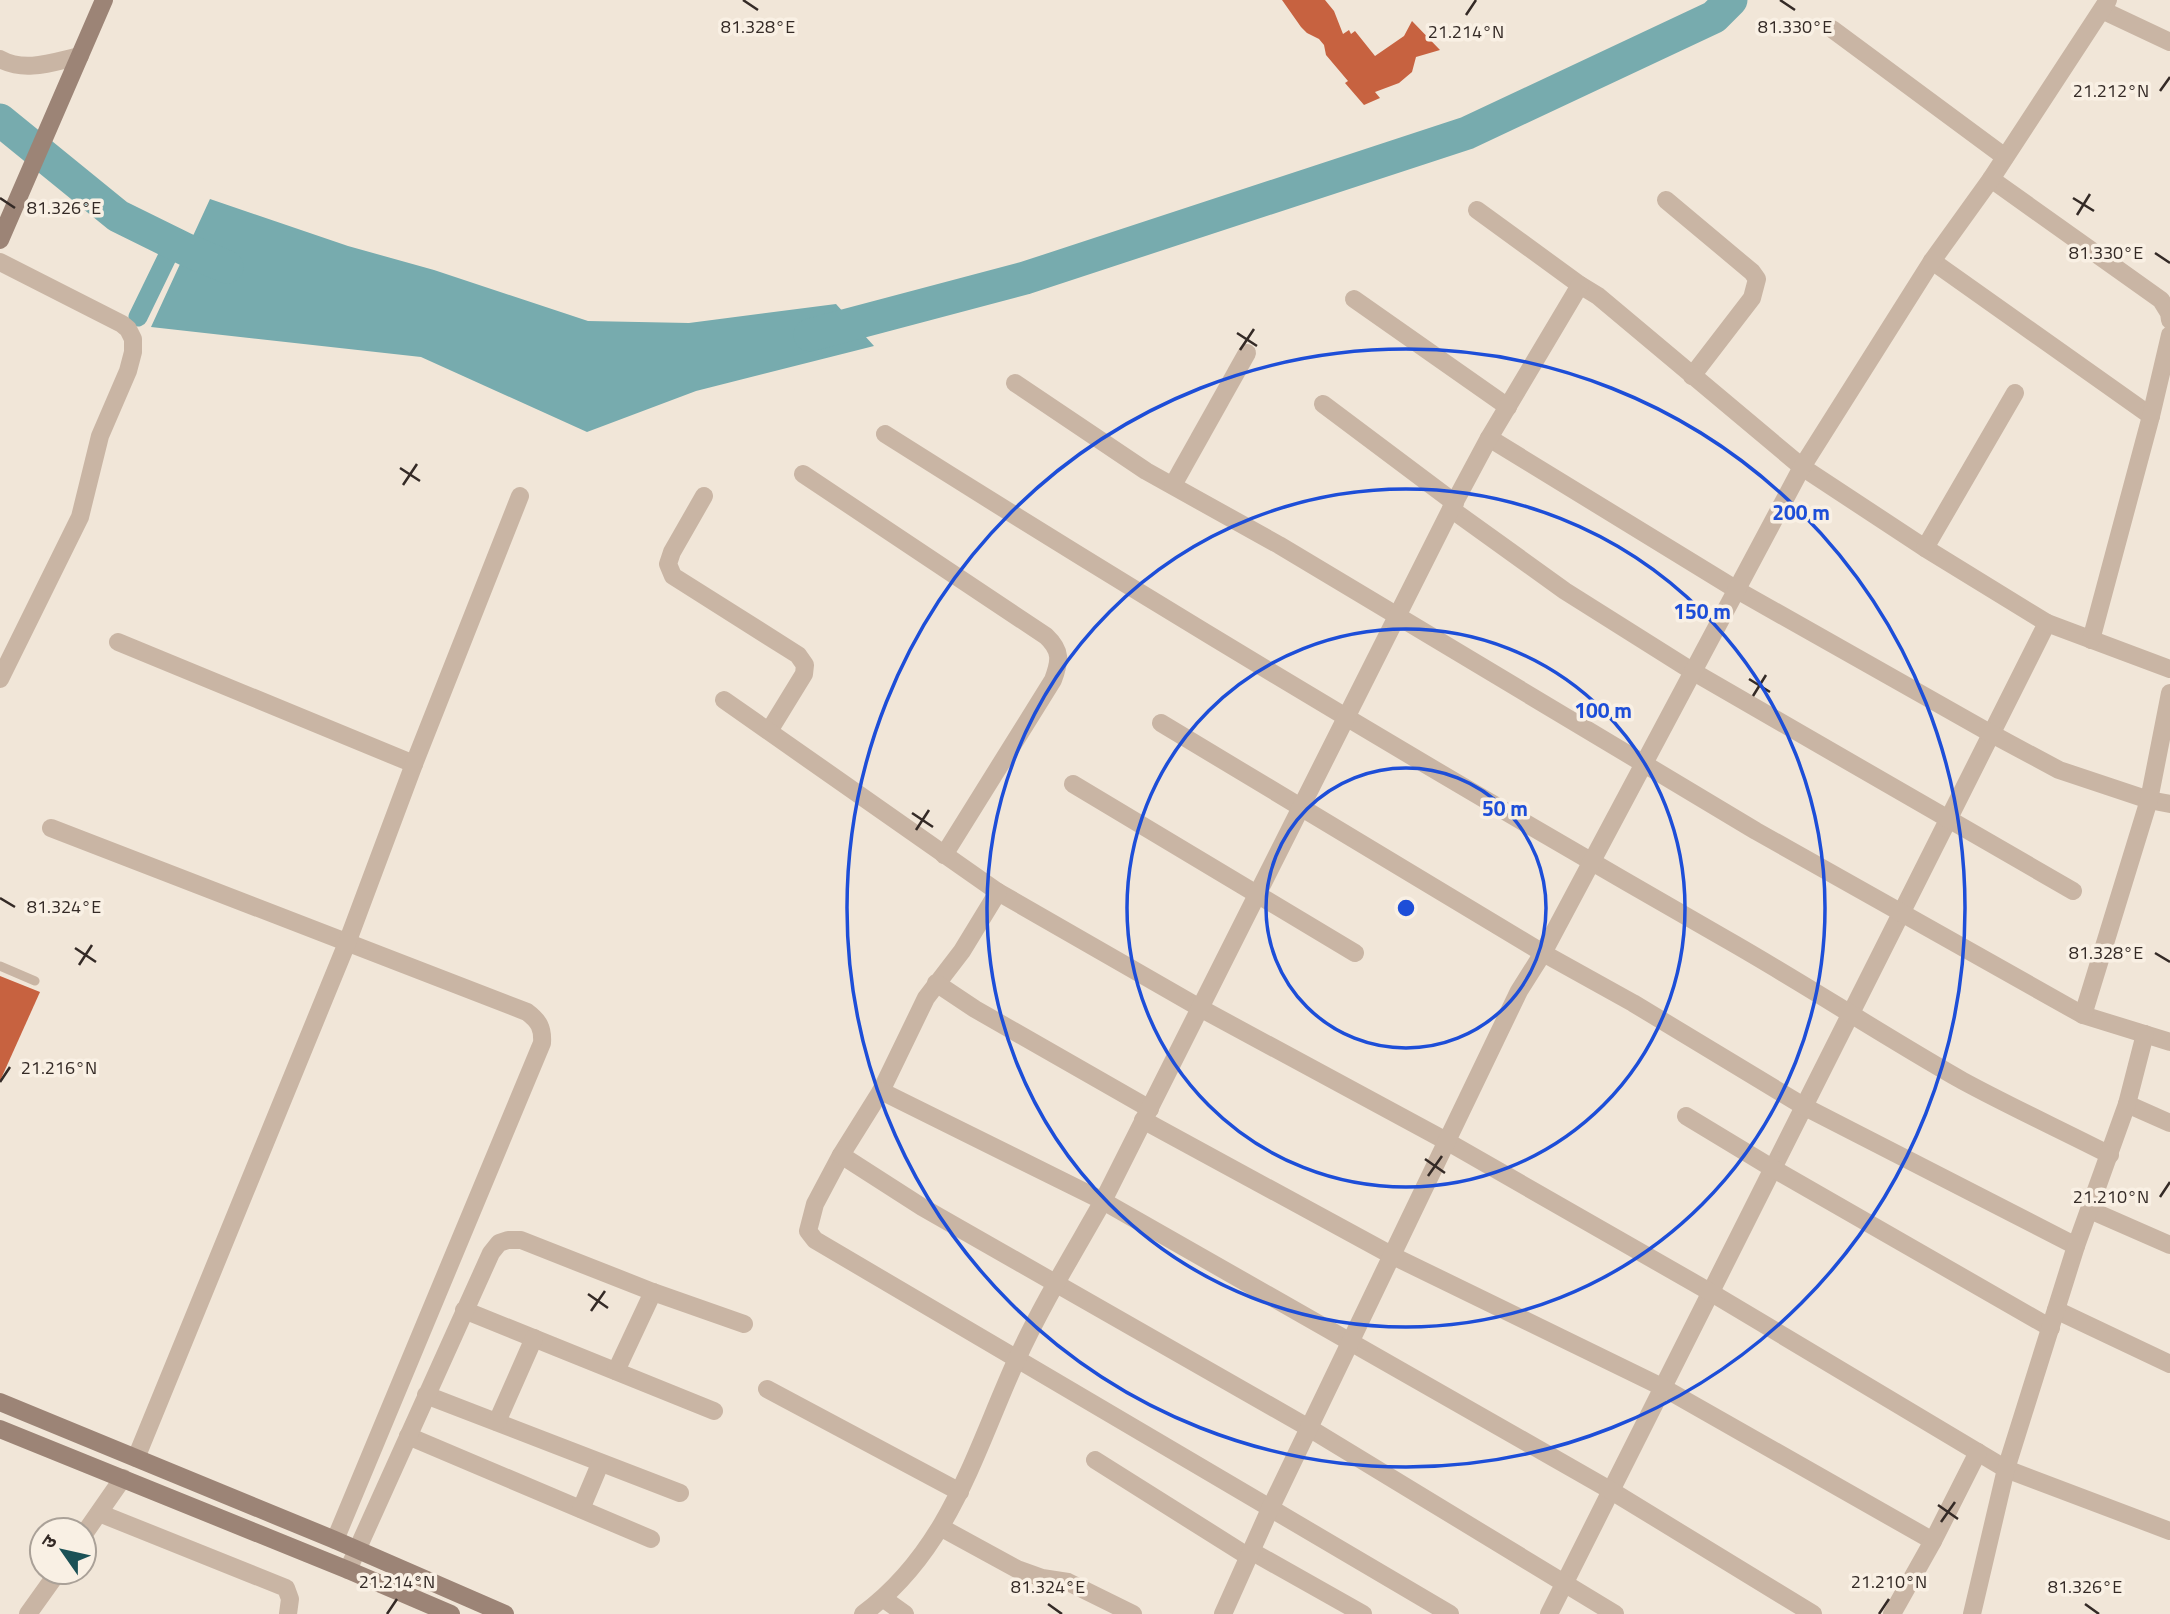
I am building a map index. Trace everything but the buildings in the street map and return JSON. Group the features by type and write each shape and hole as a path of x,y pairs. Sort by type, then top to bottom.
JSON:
{"street":[{"path":"0,240 4,219 20,194 104,0"},
{"path":"1223,1614 1270,1509 1519,991 1543,953 1802,467 1932,261 1992,179 2105,5 2170,42"},
{"path":"1832,29 2005,157"},
{"path":"0,59 10,65 24,68 80,56"},
{"path":"1992,179 2161,300 2170,315"},
{"path":"1666,200 1757,279 1752,298 1692,376"},
{"path":"1477,210 1598,296 1802,467 1925,548 2047,623 2170,669"},
{"path":"0,261 122,324 128,329 132,339 133,352 128,371 100,436 79,517 0,679"},
{"path":"1932,261 2151,416"},
{"path":"863,1614 884,1599 903,1580 942,1528 960,1493 1017,1359 1103,1201 1396,617 1489,438 1580,285"},
{"path":"1354,299 1508,407"},
{"path":"2091,640 2170,335"},
{"path":"1173,485 1247,353"},
{"path":"1015,383 1146,471 1279,545 1756,831 2083,1015 2170,1042"},
{"path":"1925,548 2015,393"},
{"path":"1323,404 1565,591 1692,671 2073,891"},
{"path":"884,434 1038,531 1346,716 1850,1014 1966,1082 2110,1155"},
{"path":"1489,438 1737,590 1990,733 2059,770 2170,804"},
{"path":"803,474 1046,636 1055,645 1058,665 1053,680 944,855"},
{"path":"136,1458 347,943 414,764 520,496"},
{"path":"704,496 668,564 673,576 798,655 805,665 804,674 769,732"},
{"path":"1549,1614 2047,623"},
{"path":"118,642 414,764"},
{"path":"2083,1015 2150,800 2170,693"},
{"path":"724,700 998,892 1200,1008 1448,1142 1710,1292 2006,1469 2170,1531"},
{"path":"1161,723 1805,1107 2076,1245"},
{"path":"1073,784 1355,953"},
{"path":"51,828 527,1012 536,1019 542,1030 542,1043 335,1541"},
{"path":"998,892 962,951 926,998 881,1091 841,1155 810,1219 808,1231 815,1240 1450,1614"},
{"path":"936,983 1147,1114 1393,1256 1662,1387 1933,1541"},
{"path":"1972,1614 2006,1469 2076,1245 2127,1104 2145,1034"},
{"path":"881,1091 1103,1201 1610,1490 1813,1614"},
{"path":"2127,1104 2170,1123"},
{"path":"1686,1115 1772,1168 2051,1328"},
{"path":"841,1155 922,1207 1309,1428 1615,1614"},
{"path":"2090,1210 2170,1245"},
{"path":"348,1570 464,1310 491,1253 499,1243 521,1240 653,1292 744,1324"},
{"path":"616,1371 653,1292"},
{"path":"464,1310 714,1411"},
{"path":"2056,1310 2170,1364"},
{"path":"497,1422 534,1338"},
{"path":"767,1389 960,1493"},
{"path":"426,1395 680,1493"},
{"path":"0,1402 505,1614"},
{"path":"0,1429 348,1570 427,1609 451,1614"},
{"path":"408,1436 651,1539"},
{"path":"1892,1614 1978,1452"},
{"path":"1095,1460 1343,1609 1363,1614"},
{"path":"581,1509 600,1464"},
{"path":"97,1516 123,1478"},
{"path":"99,1513 286,1588 290,1599 288,1614"},
{"path":"942,1528 1017,1569 1042,1578 1068,1582 1133,1614"},
{"path":"28,1614 48,1586"},
{"path":"884,1599 905,1614"}],"lane":[{"path":"0,966 34,981"}],"water":[{"path":"210,199 348,246 434,270 588,321 689,323 836,304 874,346 696,391 587,432 421,357 151,327"}],"waterway":[{"path":"810,335 1025,278 1467,133 1714,17 1731,0"},
{"path":"0,120 118,216 227,267"},
{"path":"138,317 174,243"}]}
